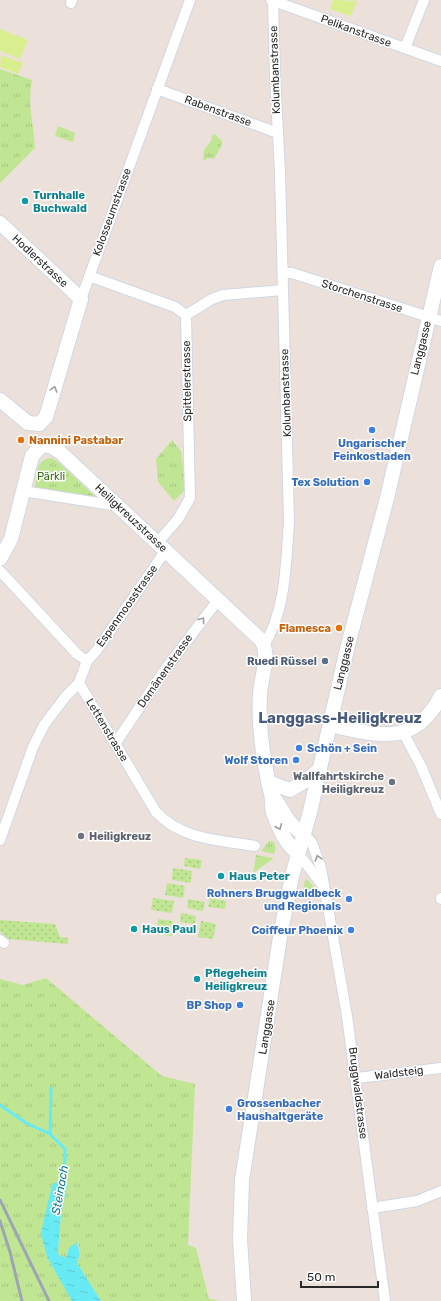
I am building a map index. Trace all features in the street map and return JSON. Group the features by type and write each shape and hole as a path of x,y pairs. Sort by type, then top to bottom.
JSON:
{"main road":[{"name":"Hodlerstrasse","path":"0,223 80,299"},
{"name":"Langgasse","path":"244,1301 240,1239 242,1180 281,931 347,648 435,319 441,266"},
{"name":"Kolosseumstrasse","path":"39,424 46,417 80,299"},
{"path":"0,400 28,423 39,424 44,446 36,451 32,456 24,491 10,539 0,559"},
{"name":"Heiligkreuzstrasse","path":"44,446 50,445 60,452 256,634 264,645"},
{"name":"Kolumbanstrasse","path":"264,645 265,655 260,692 260,727 263,757 270,788 273,811 284,837 293,850 298,853"},
{"path":"330,725 379,735 403,732 415,726 428,716 441,696"},
{"path":"270,788 290,790 305,781 320,769"},
{"name":"Kolumbanstrasse","path":"270,788 290,825 304,834"}],"street":[{"name":"Kolosseumstrasse","path":"80,299 190,0"},
{"name":"Pelikanstrasse","path":"273,0 441,61"},
{"name":"Kolumbanstrasse","path":"264,645 274,627 277,614 286,564 289,522 283,273 273,0"},
{"path":"405,48 424,0"},
{"name":"Rabenstrasse","path":"157,89 278,133"},
{"name":"Storchenstrasse","path":"283,273 292,273 435,319"},
{"path":"89,276 175,307 186,315 223,294 283,290"},
{"name":"Spittelerstrasse","path":"162,546 190,498 186,315"},
{"path":"24,491 118,506"},
{"name":"Espenmoosstrasse","path":"87,661 97,650 162,546"},
{"path":"0,571 77,654 87,661 79,683 66,696 44,725 33,747 0,840"},
{"name":"Domänenstrasse","path":"115,744 164,671 218,600"},
{"name":"Lettenstrasse","path":"79,683 156,812 168,824 191,835 255,846"},
{"path":"403,732 421,766 440,808"},
{"name":"Bruggwaldstrasse","path":"304,834 312,843 317,852 347,1016 385,1301"},
{"name":"Bruggwaldstrasse","path":"298,853 323,886"},
{"name":"Waldsteig","path":"356,1078 441,1068"},
{"path":"372,1208 417,1201 441,1191"}],"green space":[{"path":"333,0 357,1 351,16 330,9"},
{"path":"0,29 28,40 20,59 0,51"},
{"path":"1,55 23,63 18,74 0,67"},
{"path":"0,69 32,80 30,106 35,148 0,183"},
{"path":"58,126 75,133 73,142 55,136"},
{"path":"215,134 222,141 221,147 214,159 208,158 203,161 204,150 211,141 212,135"},
{"path":"172,440 181,451 186,489 174,501 158,482 156,459"},
{"name":"Pärkli","path":"52,458 97,498 64,494 35,487 37,472 40,464 46,459"},
{"path":"269,841 273,841 276,847 274,854 261,851"},
{"path":"256,855 274,858 253,873"},
{"path":"185,858 202,860 200,869 184,866"},
{"path":"173,868 192,871 191,883 172,880"},
{"path":"307,879 314,887 302,898 305,880"},
{"path":"167,883 185,886 183,898 165,895"},
{"path":"153,898 174,901 172,913 151,910"},
{"path":"210,898 226,901 225,909 208,907"},
{"path":"188,899 205,902 203,911 187,908"},
{"path":"181,913 196,916 195,924 180,922"},
{"path":"158,919 173,921 172,936 156,934"},
{"path":"0,920 55,924 60,937 68,938 68,944 7,939 0,931"},
{"path":"201,921 216,924 213,939 198,937"},
{"path":"46,978 162,1076 195,1084 188,1245 196,1248 209,1299 220,1301 101,1301 77,1263 80,1254 78,1243 69,1248 66,1258 59,1255 58,1252 61,1214 67,1186 41,1233 61,1281 72,1301 0,1301 0,979 23,985"}],"water":[{"path":"60,1180 67,1186 61,1214 59,1255 66,1258 69,1248 77,1242 80,1254 77,1263 101,1301 72,1301 47,1257 41,1233 52,1185"}],"waterway":[{"path":"50,1134 51,1088"},
{"name":"Steinach","path":"0,1105 26,1123 50,1134 65,1149 65,1160 59,1184"}],"railway":[{"path":"0,1200 49,1301"},
{"path":"0,1221 10,1252 22,1301"}],"place":[{"name":"Turnhalle Buchwald","path":"25,201"},
{"name":"Ungarischer Feinkostladen","path":"372,430"},
{"name":"Nannini Pastabar","path":"21,440"},
{"name":"Tex Solution","path":"367,482"},
{"name":"Flamesca","path":"339,628"},
{"name":"Ruedi Rüssel","path":"325,661"},
{"name":"Schön + Sein","path":"299,748"},
{"name":"Wolf Storen","path":"296,760"},
{"name":"Wallfahrtskirche Heiligkreuz","path":"392,782"},
{"name":"Heiligkreuz","path":"81,836"},
{"name":"Haus Peter","path":"221,876"},
{"name":"Rohners Bruggwaldbeck und Regionals","path":"349,899"},
{"name":"Haus Paul","path":"134,929"},
{"name":"Coiffeur Phoenix","path":"351,930"},
{"name":"Pflegeheim Heiligkreuz","path":"197,979"},
{"name":"BP Shop","path":"240,1005"},
{"name":"Grossenbacher Haushaltgeräte","path":"229,1109"}],"district":[{"name":"Langgass-Heiligkreuz","path":"340,718"}]}
